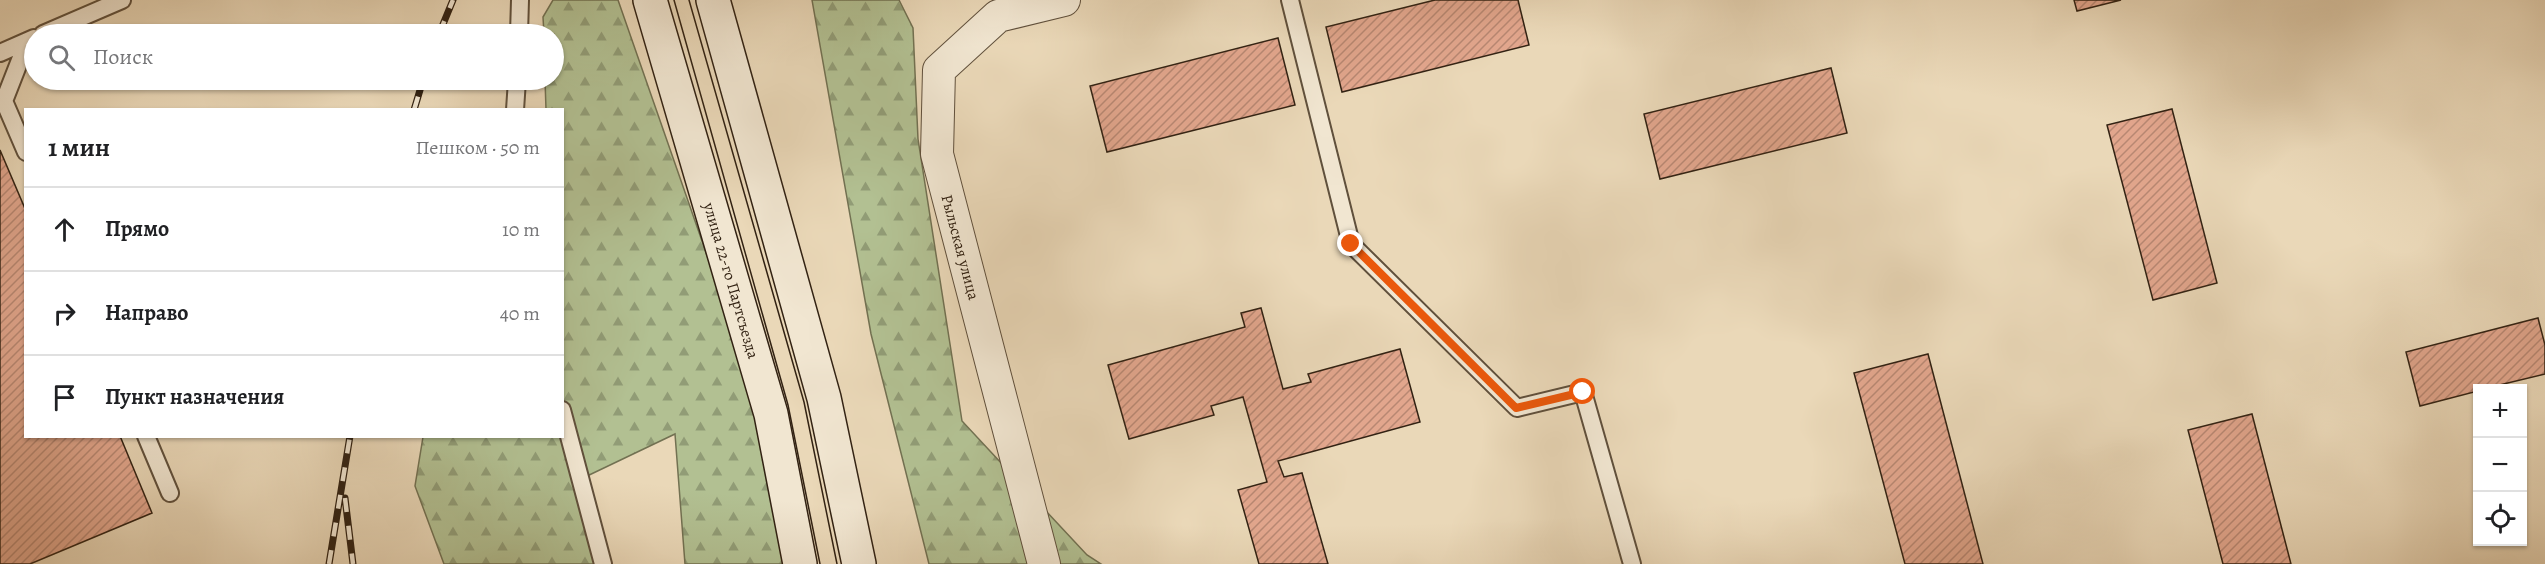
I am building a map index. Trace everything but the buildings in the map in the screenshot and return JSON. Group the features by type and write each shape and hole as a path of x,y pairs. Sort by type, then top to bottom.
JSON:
{"main road":[{"name":"улица 22-го Партсъезда","path":"650,0 771,414 800,564"},
{"path":"713,0 824,398 859,564"}],"street":[{"name":"Рыльская улица","path":"1044,564 937,154 939,70 997,8 1064,0"}],"lane":[{"path":"66,24 122,0"},
{"path":"519,24 520,0"},
{"path":"1290,0 1351,244 1516,408 1583,392 1632,564"},
{"path":"0,53 24,44"},
{"path":"24,52 4,101 24,147"},
{"path":"515,108 516,90"},
{"path":"564,418 603,564"},
{"path":"147,438 170,494"}],"green space":[{"path":"553,0 618,0 748,373 784,564 685,564 675,434 585,477 597,564 444,564 415,486 423,438 564,438 564,108 546,108 545,90 564,90 564,24 543,24 543,17"},
{"path":"812,0 899,0 913,28 918,139 962,421 1087,555 1101,564 929,564 871,334"}],"tram line":[{"path":"674,0 788,405 820,564"},
{"path":"689,0 804,402 837,564"}],"railway":[{"path":"443,24 453,0"},
{"path":"415,108 420,90"},
{"path":"329,564 350,438"},
{"path":"345,498 353,564"}],"route":[{"path":"1351,244 1516,408 1583,392"}]}
